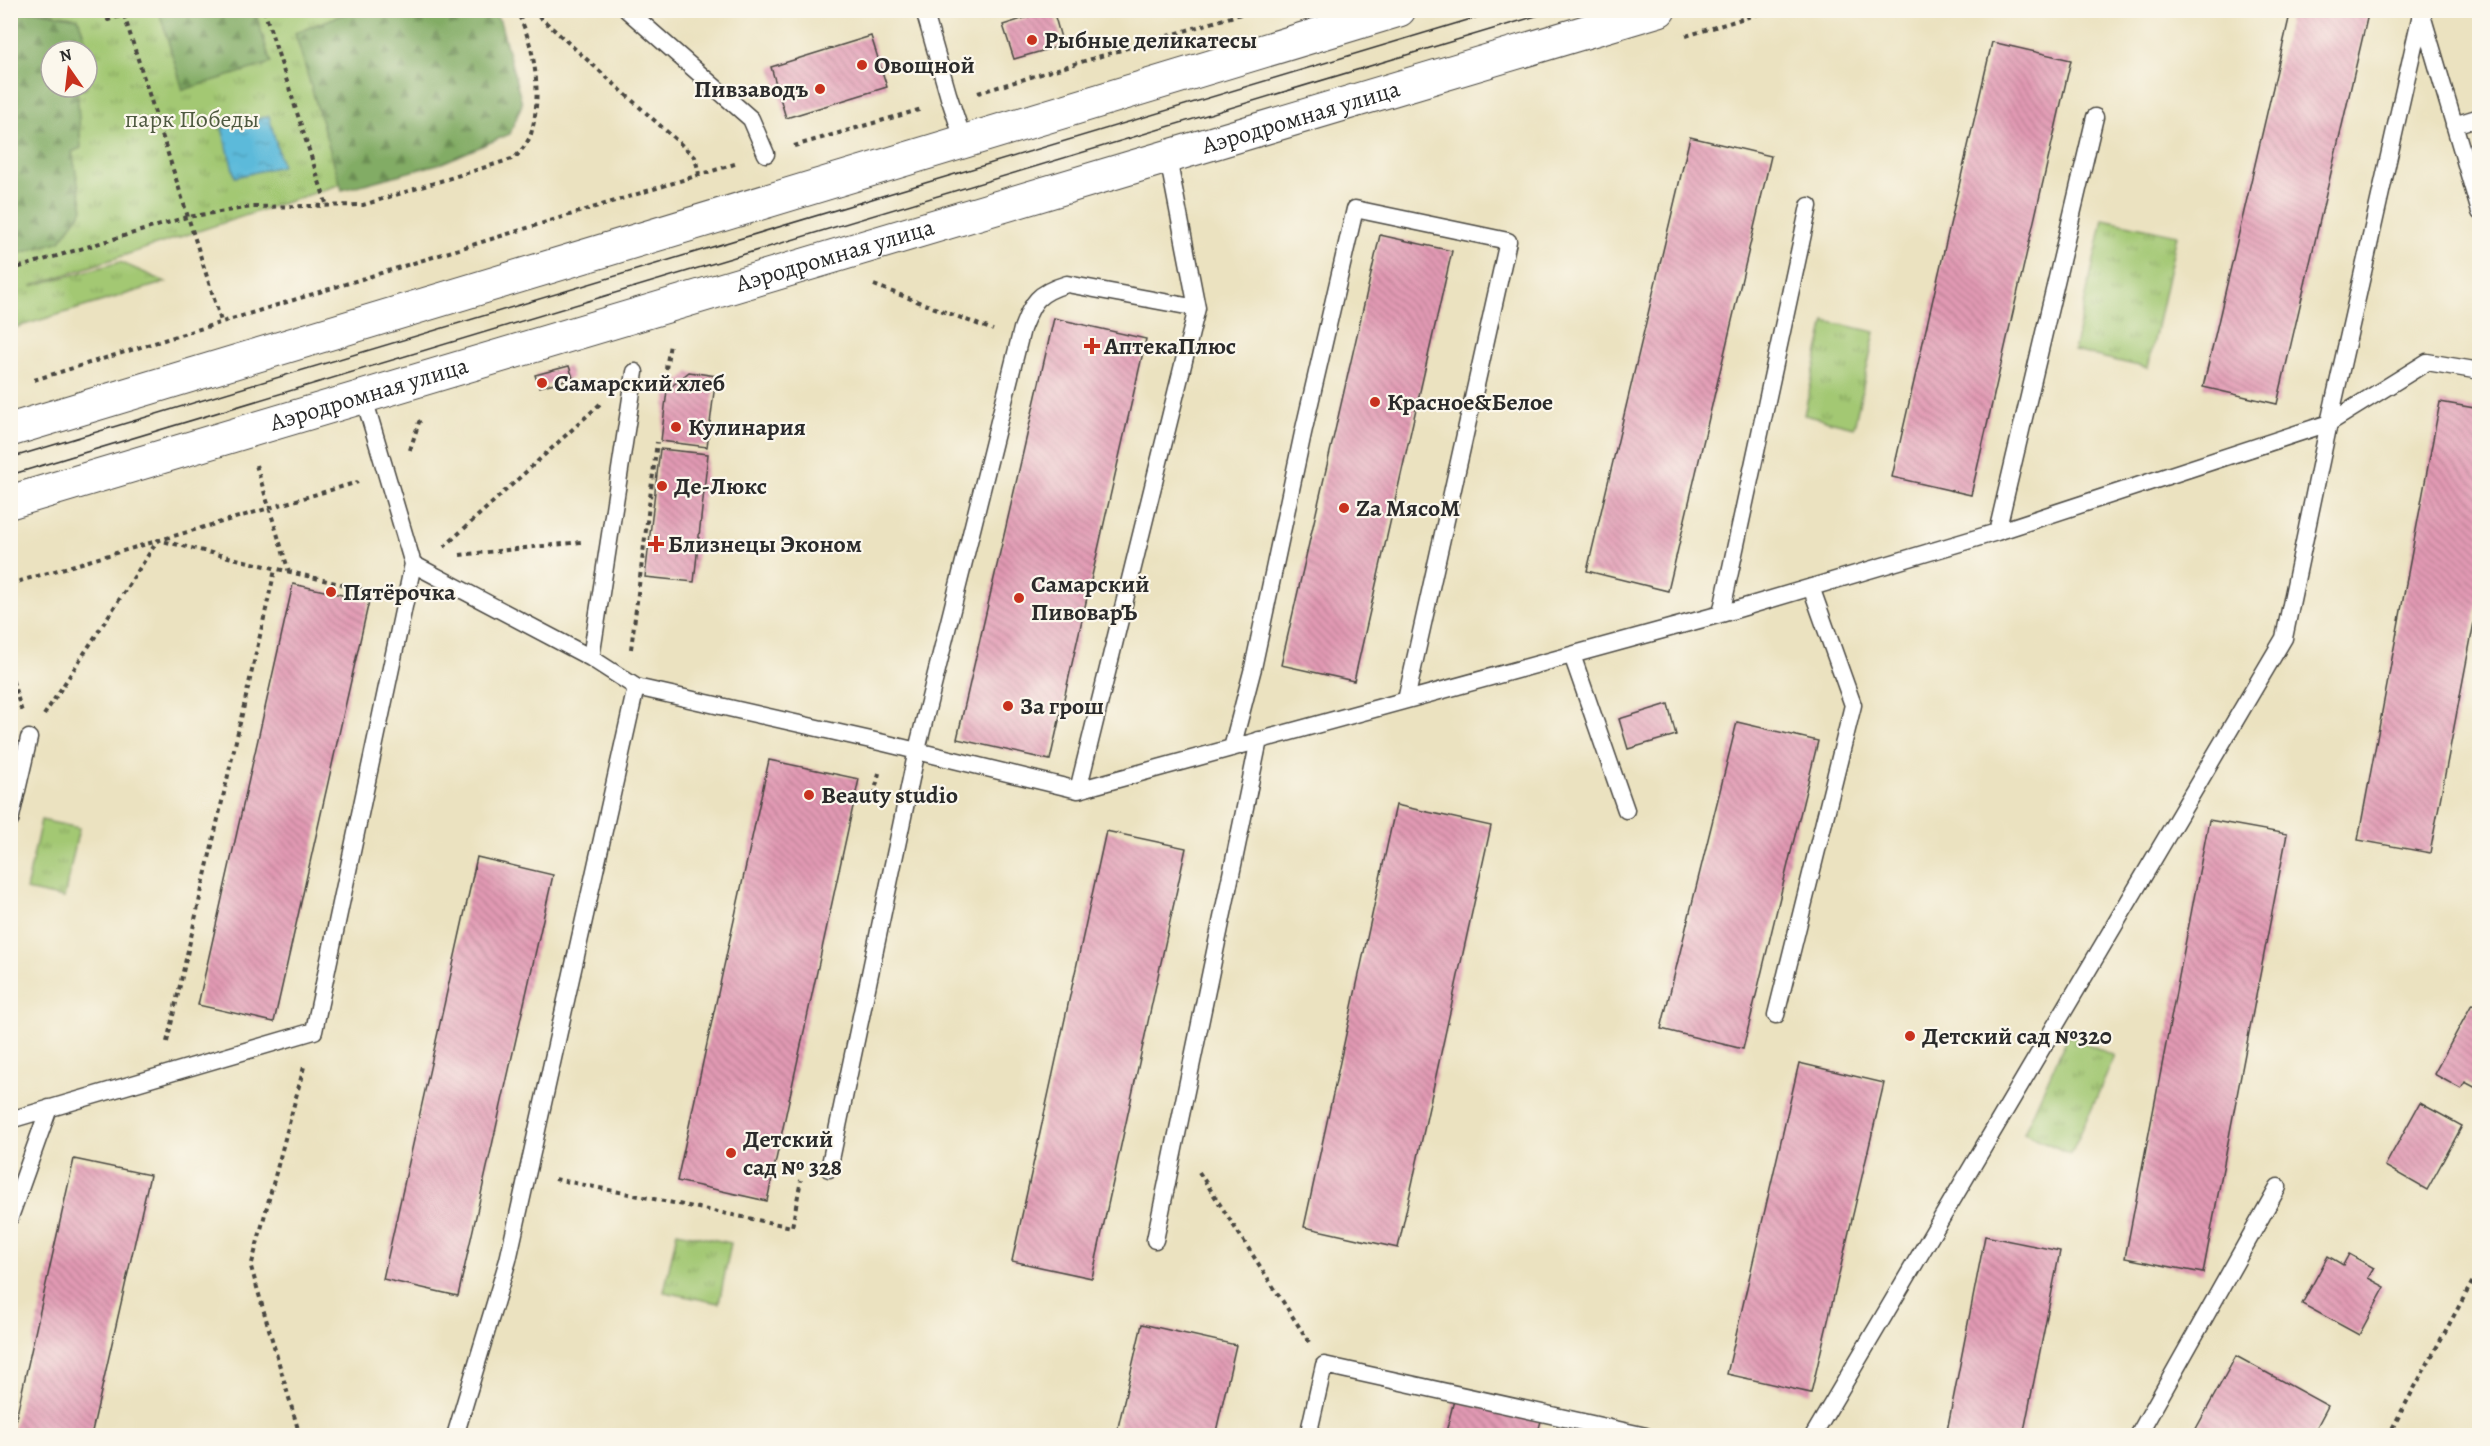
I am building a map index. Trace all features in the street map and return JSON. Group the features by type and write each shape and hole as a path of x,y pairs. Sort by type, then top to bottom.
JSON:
{"main road":[{"path":"10,430 1399,10"},
{"name":"Аэродромная улица","path":"10,502 1659,10"}],"lane":[{"path":"627,10 751,119 766,154"},
{"path":"924,10 964,142"},
{"path":"2421,12 2480,212"},
{"path":"1813,1436 2284,638 2329,423 2421,12"},
{"path":"1997,532 2095,117"},
{"path":"2454,125 2480,117"},
{"path":"1078,790 1197,308 1168,158"},
{"path":"1721,614 1809,206"},
{"path":"1232,748 1355,209 1509,241 1406,700"},
{"path":"829,1169 917,750 1019,340 1031,307 1046,290 1067,284 1197,308"},
{"path":"413,564 591,658 636,687 917,750 1078,790 1572,656 1997,532 2329,423 2427,362 2480,371"},
{"path":"591,658 635,372"},
{"path":"10,1120 314,1031 413,564 363,395"},
{"path":"1776,1015 1853,705 1811,587"},
{"path":"1572,656 1626,810"},
{"path":"455,1436 508,1260 636,687"},
{"path":"10,821 29,738"},
{"path":"1155,1240 1259,741"},
{"path":"10,1217 49,1108"},
{"path":"2138,1436 2278,1187"},
{"path":"1308,1436 1324,1365 1575,1428 1646,1436"}],"path":[{"path":"105,10 108,20 139,10"},
{"path":"264,10 327,206"},
{"path":"10,270 188,217 252,207 363,205 515,158 526,145 532,130 536,99 533,58 516,10"},
{"path":"532,10 695,158 699,174"},
{"path":"33,381 949,97 1254,10"},
{"path":"1679,38 1771,10"},
{"path":"124,15 221,321"},
{"path":"870,283 1019,340"},
{"path":"665,376 670,343"},
{"path":"441,550 635,372"},
{"path":"10,584 405,468 419,422 428,416"},
{"path":"246,430 289,573"},
{"path":"630,652 658,433"},
{"path":"456,555 645,535"},
{"path":"158,540 275,570 405,599"},
{"path":"29,738 158,540"},
{"path":"159,1076 275,570"},
{"path":"10,672 29,738"},
{"path":"873,800 884,743"},
{"path":"300,1436 251,1267 314,1031"},
{"path":"1177,1138 1324,1365"},
{"path":"527,1173 792,1227 803,1169"},
{"path":"2388,1436 2480,1268"}],"green space":[{"path":"11,10 36,11 78,18 85,39 39,39 39,99 78,99 81,148 72,152 83,209 60,241 11,256"},
{"path":"354,10 492,11 500,21 522,104 510,134 442,163 342,190 295,33"},
{"name":"парк Победы","path":"11,11 454,11 436,153 31,286 120,262 166,282 11,329"},
{"path":"159,11 255,11 271,63 183,90"},
{"path":"2103,219 2177,235 2148,368 2074,351"},
{"path":"1825,321 1875,332 1854,427 1804,415"},
{"path":"41,820 79,828 64,898 26,890"},
{"path":"2068,1035 2115,1056 2071,1154 2024,1133"},
{"path":"677,1232 731,1243 719,1303 664,1292"}],"water":[{"path":"269,116 282,166 235,177 222,128"}],"building":[{"path":"1053,10 1063,45 1014,59 1003,25"},
{"path":"2291,10 2369,10 2277,404 2203,387"},
{"path":"871,36 887,87 786,118 771,67"},
{"path":"1992,42 2071,60 1971,495 1892,477"},
{"path":"1690,137 1771,156 1668,591 1587,571"},
{"path":"1380,235 1452,251 1354,681 1281,665"},
{"path":"1054,318 1146,339 1050,760 957,739"},
{"path":"569,366 573,378 539,387 535,375"},
{"path":"689,372 716,376 707,447 661,441 667,390"},
{"path":"2440,402 2480,409 2480,591 2430,853 2358,840"},
{"path":"660,449 708,454 694,582 645,577"},
{"path":"293,584 369,601 274,1022 198,1005"},
{"path":"1668,704 1676,735 1628,749 1619,719"},
{"path":"1737,722 1818,741 1743,1049 1661,1029"},
{"path":"769,760 859,779 767,1201 677,1181"},
{"path":"1396,805 1491,826 1398,1248 1304,1227"},
{"path":"2209,820 2287,834 2203,1273 2125,1258"},
{"path":"1106,831 1186,848 1092,1278 1012,1261"},
{"path":"477,857 553,875 458,1296 383,1279"},
{"path":"2472,1004 2480,1008 2480,1090 2465,1082 2461,1089 2434,1074"},
{"path":"1799,1063 1884,1083 1811,1393 1727,1374"},
{"path":"2420,1103 2462,1126 2427,1190 2385,1166"},
{"path":"74,1159 150,1175 91,1436 12,1436"},
{"path":"1985,1236 2060,1251 2023,1436 1946,1436"},
{"path":"2349,1254 2374,1268 2368,1278 2385,1287 2359,1335 2302,1304 2328,1256 2343,1265"},
{"path":"1142,1324 1236,1345 1215,1436 1116,1436"},
{"path":"2236,1356 2328,1406 2312,1436 2192,1436"},
{"path":"1454,1400 1541,1421 1537,1436 1445,1436"}],"tram line":[{"path":"10,458 1501,10"},
{"path":"10,475 1556,10"}],"place":[{"name":"Рыбные деликатесы","path":"1032,40"},
{"name":"Овощной","path":"862,65"},
{"name":"Пивзаводъ","path":"820,89"},
{"name":"АптекаПлюс","path":"1092,346"},
{"name":"Самарский хлеб","path":"542,383"},
{"name":"Красное&Белое","path":"1375,402"},
{"name":"Кулинария","path":"676,427"},
{"name":"Де-Люкс","path":"662,486"},
{"name":"Za МясоМ","path":"1344,508"},
{"name":"Близнецы Эконом","path":"656,544"},
{"name":"Пятёрочка","path":"331,592"},
{"name":"Самарский ПивоварЪ","path":"1019,598"},
{"name":"За грош","path":"1008,706"},
{"name":"Beauty studio","path":"809,795"},
{"name":"Детский сад №320","path":"1910,1036"},
{"name":"Детский сад № 328","path":"731,1153"}]}
